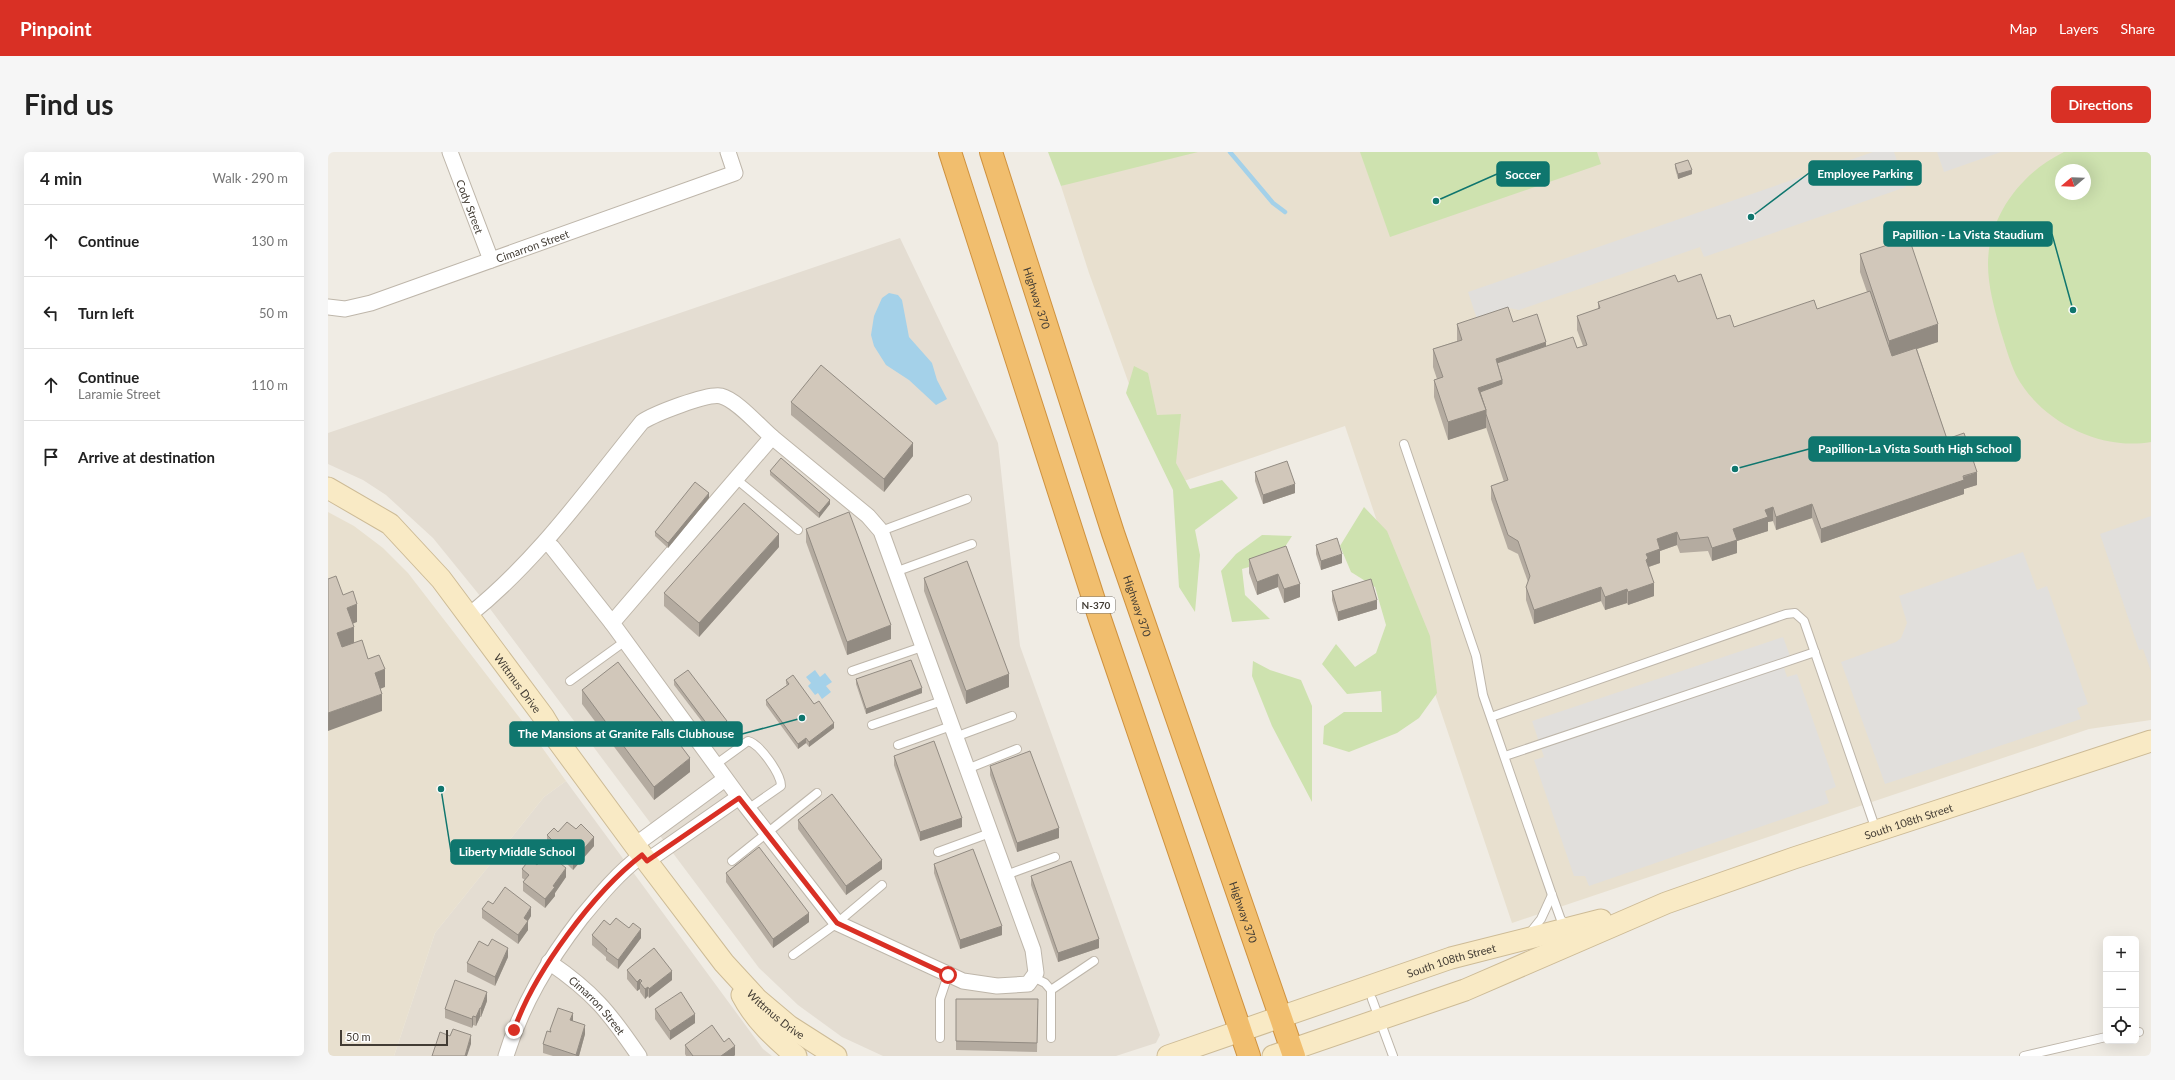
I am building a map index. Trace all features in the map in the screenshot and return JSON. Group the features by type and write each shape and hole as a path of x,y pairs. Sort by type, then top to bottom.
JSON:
{"highway":[{"name":"N-370","path":"950,152 1100,619 1250,1056"},
{"name":"Highway 370","path":"991,152 1114,533 1280,1017 1286,1054"}],"street":[{"name":"Cody Street","path":"450,152 490,260"},
{"name":"Cimarron Street","path":"328,307 345,309 371,303 735,173 728,152"},
{"path":"468,616 502,588 545,542 642,422 651,416 705,398 721,396 738,407 868,516 880,531 1033,950 1036,973 1028,984 996,986 963,981 837,923 725,779 624,642 612,623 552,547 545,542"},
{"path":"612,623 772,437"},
{"name":"Wittmus Drive","path":"328,488 390,524 441,579 543,716 558,740 641,854 724,963 757,999 789,1026 836,1056"},
{"name":"South 108th Street","path":"1286,1054 1379,1019 1465,990 1666,903 1876,831 2151,741"},
{"path":"506,1056 523,1009 549,962 615,877 725,779"},
{"path":"641,854 744,803"},
{"name":"South 108th Street","path":"1242,1031 1451,958 1666,903"},
{"name":"Cimarron Street","path":"549,962 580,984 596,998 616,1021 638,1056"},
{"name":"Wittmus Drive","path":"724,963 749,1009 775,1039 796,1056"},
{"path":"1168,1056 1242,1031"}],"lane":[{"path":"1404,444 1476,656 1484,695 1491,717 1552,895 1561,920 1564,924 1576,926"},
{"path":"736,479 798,530"},
{"path":"880,531 967,499"},
{"path":"895,572 972,544"},
{"path":"1491,717 1789,613 1798,614 1802,618 1815,652 1876,831"},
{"path":"570,681 624,642"},
{"path":"852,671 922,647"},
{"path":"1505,756 1815,652"},
{"path":"872,724 942,700"},
{"path":"898,745 1012,716"},
{"path":"715,765 748,741 756,743 781,778 780,786 744,803"},
{"path":"967,768 1017,749"},
{"path":"732,861 817,794"},
{"path":"938,852 990,833"},
{"path":"1006,875 1055,857"},
{"path":"793,955 837,923 882,885"},
{"path":"1524,939 1541,919 1552,895"},
{"path":"1051,990 1094,961"},
{"path":"940,1038 940,999 948,975"},
{"path":"1033,977 1045,983 1051,990 1051,1038"},
{"path":"1372,999 1393,1056"},
{"path":"2024,1056 2103,1037"}],"shaded area":[{"path":"1159,152 2151,152 2151,720 2089,729 1512,923 1345,426 1172,485 1133,395 1089,273 1061,186"},
{"path":"1873,152 1894,152 1906,187 1704,257 1700,247 1519,310 1509,308 1477,319 1468,292"},
{"path":"1937,152 2001,152 1944,172"},
{"path":"900,238 998,443 1020,646 1160,1035 1156,1043 1116,1056 883,1056 842,1037 798,1005 759,968 485,602 433,538 386,495 363,480 328,464 328,433"},
{"path":"328,512 354,526 383,548 408,573 536,739 566,781 544,797 435,933 394,1056 328,1056"},
{"path":"2151,516 2151,671 2143,649 2139,650 2100,534"},
{"path":"2023,552 2037,590 2047,586 2088,704 2077,708 2081,719 1885,784 1841,662 1896,642 1901,638 1907,623 1899,596"},
{"path":"1783,637 1793,664 1784,668 1787,677 1797,674 1836,787 1825,791 1829,803 1589,886 1585,876 1574,876 1534,760 1544,757 1532,721"},
{"path":"566,781 763,1049 772,1056 394,1056 435,933 544,797"}],"green space":[{"path":"1048,152 1198,152 1061,186"},
{"path":"1360,152 1597,152 1601,164 1390,237"},
{"path":"2064,152 2151,152 2151,442 2132,444 2112,442 2092,437 2073,429 2056,419 2040,406 2027,391 2016,375 2011,364 2000,329 1990,288 1988,264 1990,246 1994,229 2001,213 2021,184 2034,171"},
{"path":"1134,366 1148,373 1157,415 1181,414 1176,463 1190,489 1222,480 1238,498 1195,530 1200,555 1195,612 1179,587 1173,490 1126,393"},
{"path":"1364,507 1387,531 1430,636 1437,693 1419,718 1397,733 1349,752 1323,744 1324,726 1344,712 1382,712 1381,691 1347,694 1322,664 1336,644 1355,667 1376,653 1386,625 1375,587 1351,572 1340,546"},
{"path":"1262,535 1292,536 1277,559 1242,569 1245,595 1270,619 1232,622 1221,571 1236,554"},
{"path":"1253,661 1270,670 1301,680 1312,706 1312,802 1272,726 1252,676"}],"water":[{"path":"889,293 898,295 902,300 909,337 932,363 937,380 947,399 936,405 909,380 886,365 874,346 871,335 874,316 882,298"},
{"path":"815,670 820,677 825,673 832,682 826,686 831,692 822,699 818,693 815,695 808,686 811,683 806,677"}],"building":[{"path":"1688,160 1692,170 1678,174 1675,164"},
{"path":"1909,238 1938,324 1889,341 1860,254"},
{"path":"1701,274 1717,319 1730,315 1734,327 1814,300 1817,309 1870,291 1892,356 1916,348 1947,439 1964,433 1977,472 1963,476 1964,480 1821,529 1812,504 1776,517 1773,507 1765,510 1768,517 1733,529 1737,540 1712,548 1708,537 1680,540 1677,532 1657,539 1660,549 1646,554 1648,558 1646,560 1654,583 1628,592 1627,589 1605,597 1601,587 1534,610 1526,587 1530,576 1518,541 1508,535 1491,486 1508,480 1480,392 1502,384 1497,363 1573,337 1577,348 1587,345 1577,316 1600,308 1598,302 1675,275 1678,282"},
{"path":"1508,307 1513,322 1537,314 1546,342 1496,359 1502,380 1478,388 1486,410 1448,422 1434,380 1443,377 1433,349 1462,340 1457,324"},
{"path":"821,365 913,443 884,479 791,402"},
{"path":"781,458 830,500 819,513 770,471"},
{"path":"1287,461 1295,484 1263,495 1255,472"},
{"path":"695,482 709,493 668,543 655,532"},
{"path":"744,503 779,534 699,623 664,593"},
{"path":"849,512 891,625 847,642 806,529"},
{"path":"1337,538 1342,554 1321,561 1316,545"},
{"path":"1286,546 1300,584 1284,589 1278,574 1257,582 1249,559"},
{"path":"967,561 1009,674 966,691 924,578"},
{"path":"336,576 343,595 353,591 357,604 347,608 354,627 337,633 342,647 362,640 368,659 379,655 385,669 375,673 382,694 328,713 328,579"},
{"path":"1371,579 1377,600 1338,612 1332,591"},
{"path":"911,660 922,688 866,709 856,679"},
{"path":"618,662 690,758 654,787 582,690"},
{"path":"688,670 727,721 713,732 674,680"},
{"path":"793,675 814,704 819,701 834,723 809,742 806,738 798,744 766,700 789,684 786,680"},
{"path":"934,741 962,818 920,832 894,756"},
{"path":"1030,751 1059,828 1017,843 990,766"},
{"path":"832,794 882,860 846,886 798,820"},
{"path":"567,822 576,829 581,824 594,837 573,861 547,835 554,828 558,832"},
{"path":"759,847 809,913 773,939 726,873"},
{"path":"973,849 1002,926 960,940 934,864"},
{"path":"550,855 566,868 553,886 555,887 545,899 523,882 529,875 522,869 530,859 537,865 541,859 544,862"},
{"path":"1071,861 1099,939 1058,953 1031,876"},
{"path":"505,887 531,907 524,918 528,921 518,935 482,909 488,901 493,904"},
{"path":"616,918 629,928 633,923 641,929 618,960 606,951 607,949 592,935 604,920 610,925"},
{"path":"492,939 508,948 495,977 467,963 479,941 488,946"},
{"path":"654,948 672,971 649,989 648,987 645,989 640,983 642,981 640,979 637,982 627,970"},
{"path":"455,980 487,992 476,1017 473,1016 472,1019 445,1009"},
{"path":"681,992 695,1014 670,1031 655,1009"},
{"path":"956,999 1038,999 1037,1043 956,1041"},
{"path":"558,1008 573,1013 570,1020 585,1025 576,1055 543,1044 547,1031 551,1032 550,1030"},
{"path":"712,1025 724,1042 729,1038 735,1046 721,1056 693,1056 685,1045"},
{"path":"453,1029 471,1035 465,1056 432,1056 440,1032 450,1036"}],"waterway":[{"path":"1230,152 1273,203 1285,212"}],"place":[{"name":"Soccer","path":"1436,201"},
{"name":"Employee Parking","path":"1751,217"},
{"name":"Papillion - La Vista Staudium","path":"2073,310"},
{"name":"Papillion-La Vista South High School","path":"1735,469"},
{"name":"The Mansions at Granite Falls Clubhouse","path":"802,718"},
{"name":"Liberty Middle School","path":"441,789"}],"route":[{"path":"514,1030 529,997 549,962 568,935 615,877 642,855 647,861 739,798 837,923 948,975"}]}
